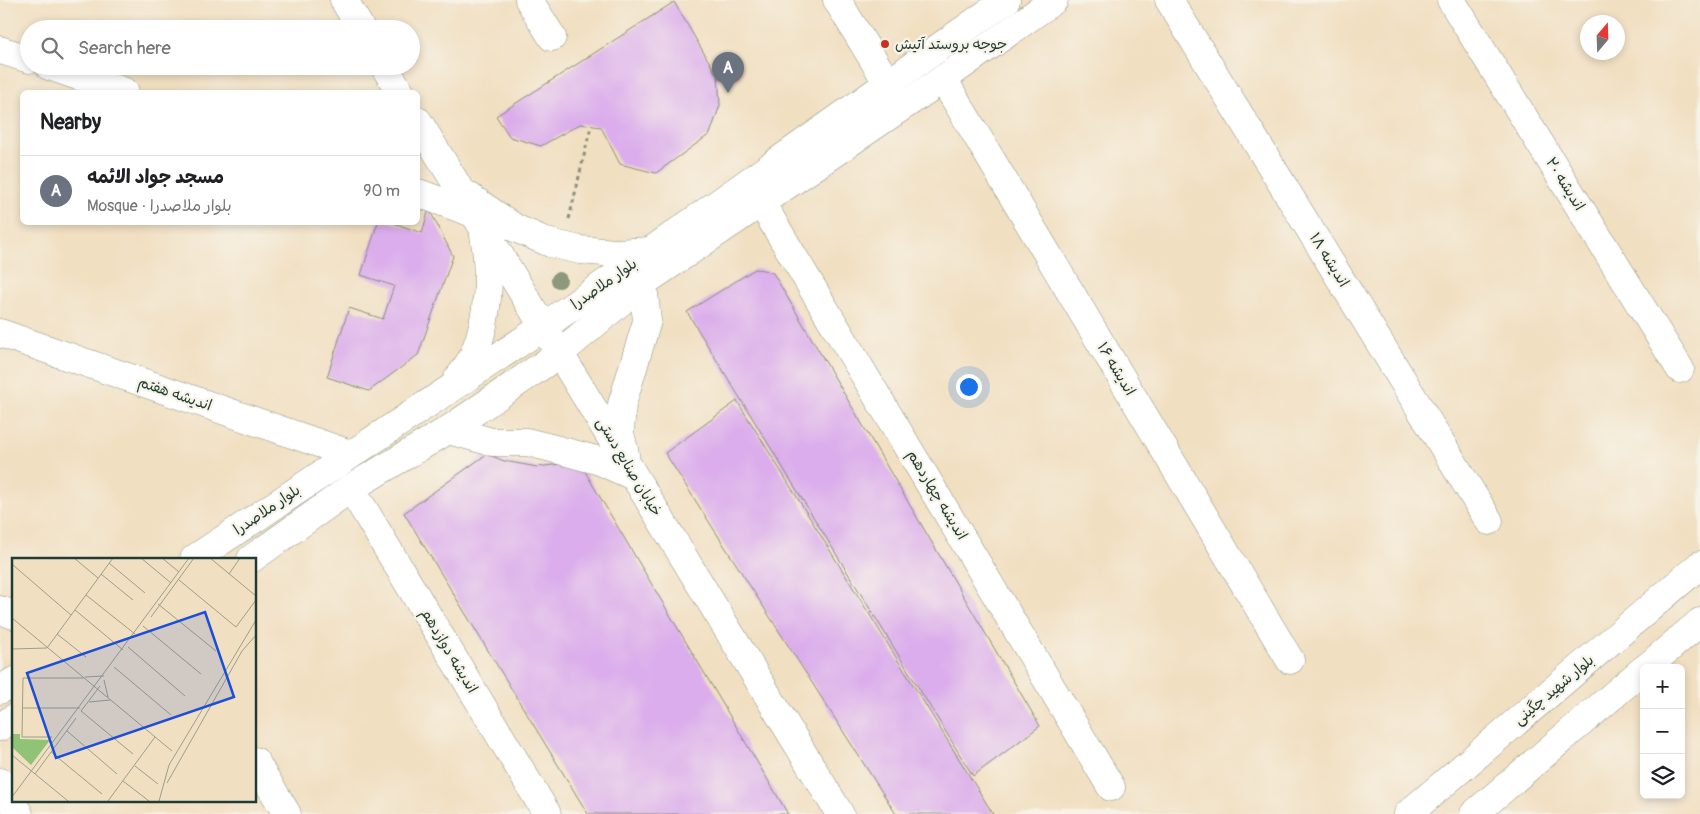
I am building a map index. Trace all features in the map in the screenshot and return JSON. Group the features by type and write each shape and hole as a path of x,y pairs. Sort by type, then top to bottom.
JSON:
{"street":[{"path":"344,0 356,20"},
{"path":"528,0 552,37"},
{"path":"837,0 888,84"},
{"name":"بلوار ملاصدرا","path":"195,558 543,327 1006,0"},
{"name":"بلوار ملاصدرا","path":"252,558 351,488 448,430 559,354 643,283 762,204 1054,0"},
{"name":"اندیشه ۱۸","path":"1169,0 1489,521"},
{"name":"اندیشه ۲۰","path":"1451,0 1680,369"},
{"path":"0,50 20,57"},
{"path":"75,75 119,90"},
{"path":"390,75 399,90"},
{"name":"اندیشه ۱۶","path":"943,79 1290,660"},
{"name":"خیابان صنایع دستی","path":"420,124 840,814"},
{"path":"459,189 515,228 563,246 580,250 615,253 652,250"},
{"path":"420,194 478,221 488,253 486,305 481,333 473,356 453,386"},
{"name":"اندیشه چهاردهم","path":"762,204 1111,787"},
{"path":"631,471 620,433 622,404 647,321 643,283"},
{"name":"اندیشه هفتم","path":"0,334 350,454"},
{"path":"448,430 492,442 527,442 631,471"},
{"name":"اندیشه دوازدهم","path":"351,488 547,814"},
{"name":"بلوار شهید چگینی","path":"1408,814 1700,565"},
{"path":"0,610 12,614"},
{"path":"1651,664 1700,622"},
{"path":"1474,814 1640,673"},
{"path":"0,690 12,681"},
{"path":"0,727 12,719"},
{"path":"256,763 287,814"},
{"path":"0,782 19,814"}],"path":[{"path":"563,246 591,126"}],"building":[{"path":"674,2 718,77 720,105 710,134 656,173 620,164 601,127 580,124 541,146 510,137 496,116"},
{"path":"429,209 453,256 418,355 369,391 327,377 349,308 383,319 394,286 361,275 377,225 399,225 422,233"},
{"path":"755,269 773,273 1040,726 973,776 687,312"},
{"path":"737,401 993,814 896,814 665,453"},
{"path":"487,454 504,461 537,467 578,460 788,814 588,814 404,513"}],"place":[{"name":"جوجه بروستد آتیش","path":"885,44"},
{"name":"مسجد جواد الائمه","path":"728,93"}]}
